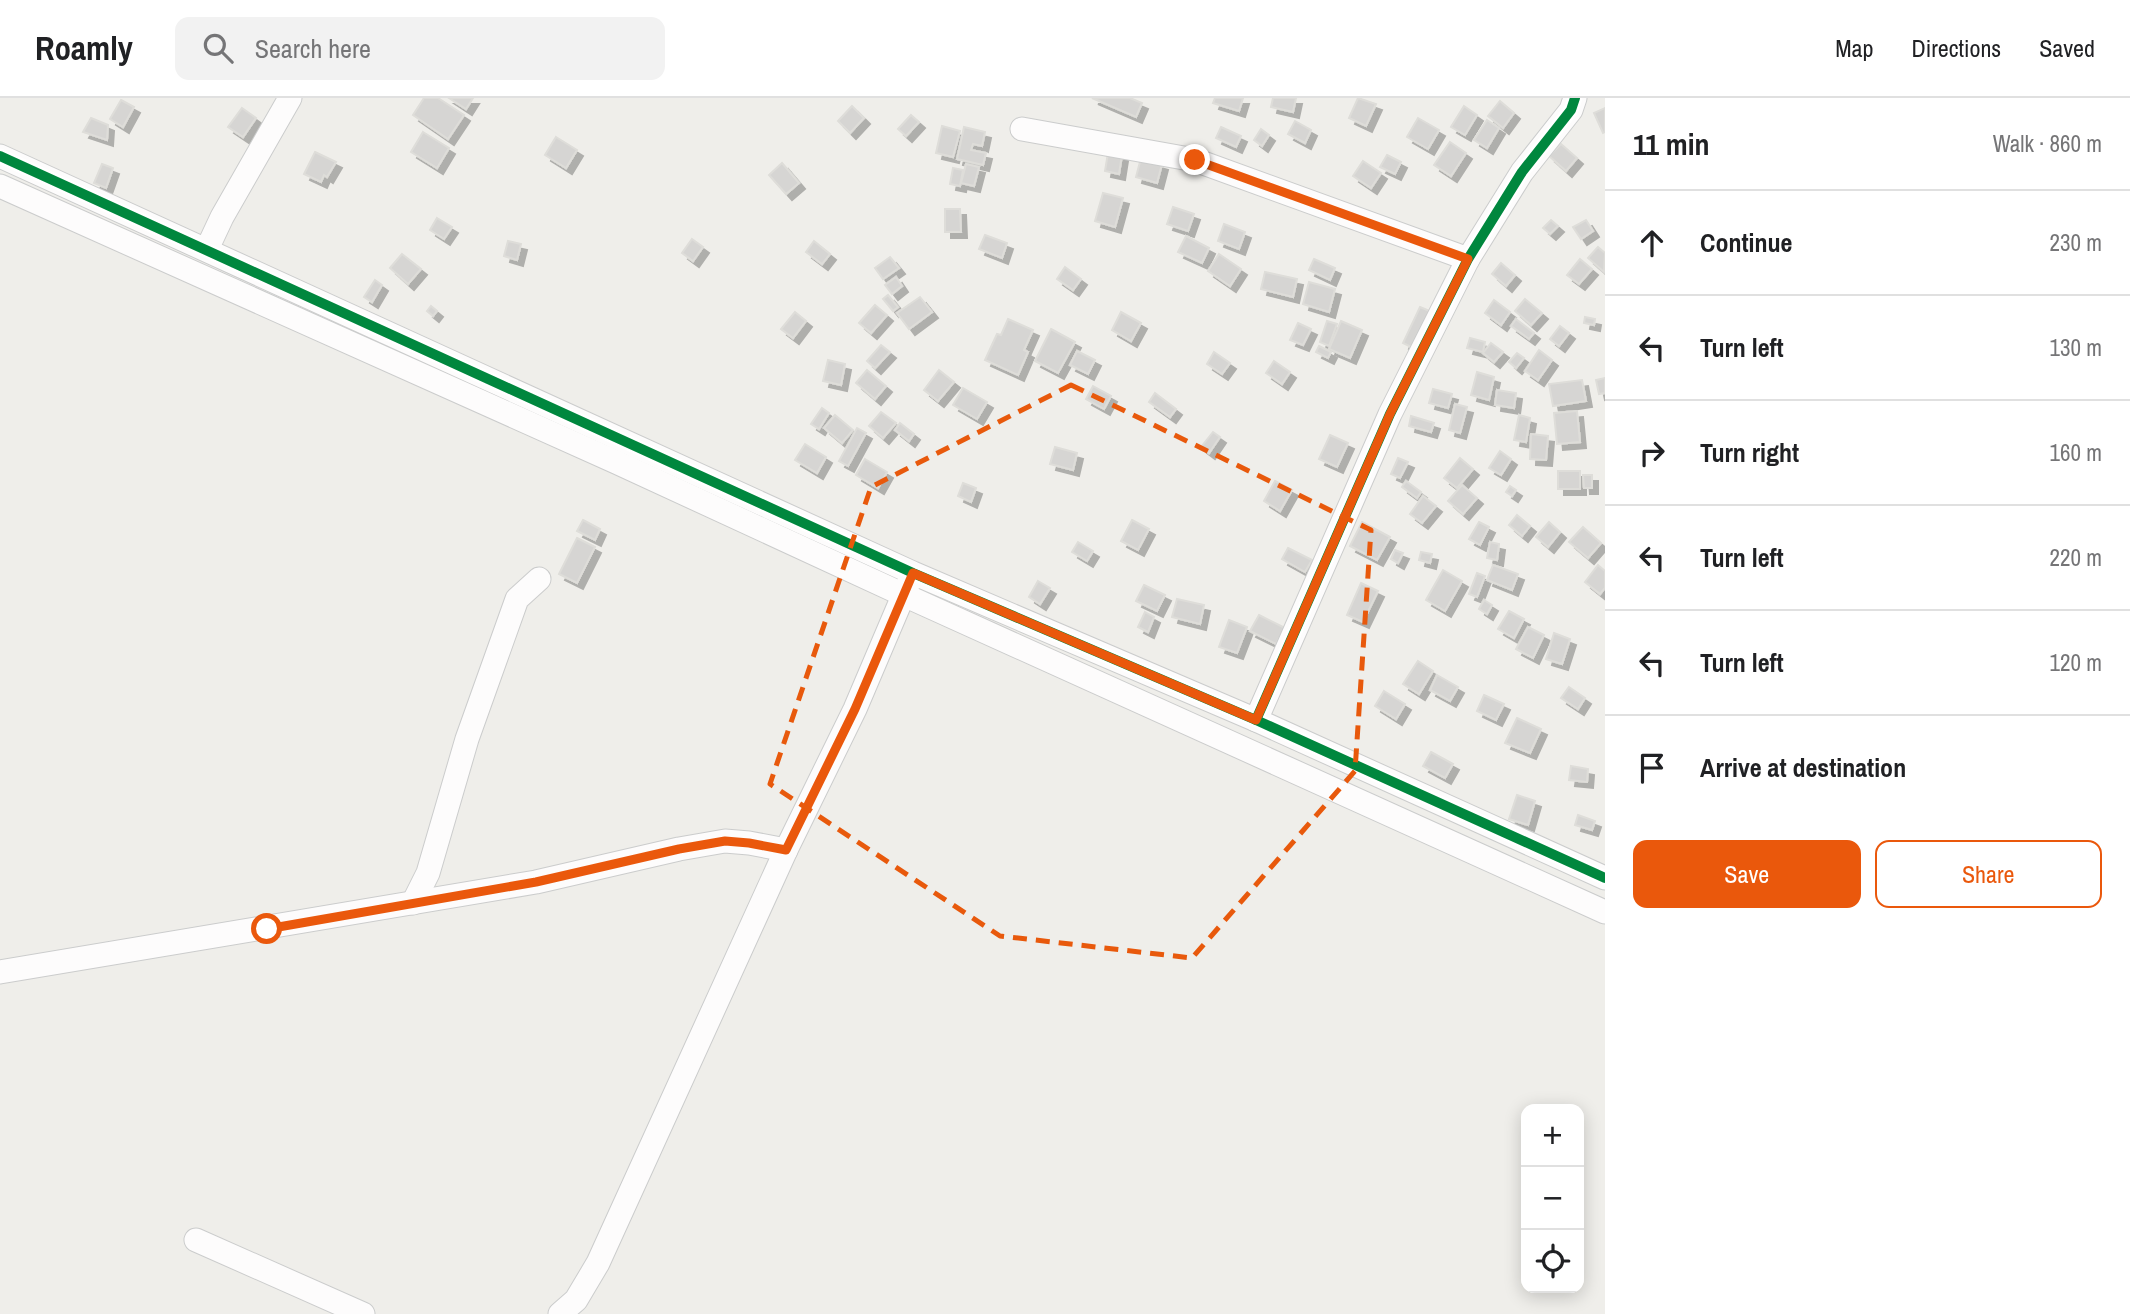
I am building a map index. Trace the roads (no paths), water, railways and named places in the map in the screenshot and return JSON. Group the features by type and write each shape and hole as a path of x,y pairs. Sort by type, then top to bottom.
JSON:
{"street":[{"path":"207,249 222,217 290,98"},
{"path":"1256,720 1390,414 1468,259 1522,172 1570,110 1575,98"},
{"path":"1022,130 1195,160 1468,259"},
{"path":"0,156 913,573 1256,720 1605,878"},
{"path":"0,186 1605,912"},
{"path":"560,1314 576,1300 598,1263 786,850 855,709 913,573"},
{"path":"413,904 428,873 467,738 517,599 538,579"},
{"path":"0,972 536,882 725,841 786,850"},
{"path":"196,1240 363,1314"}]}
